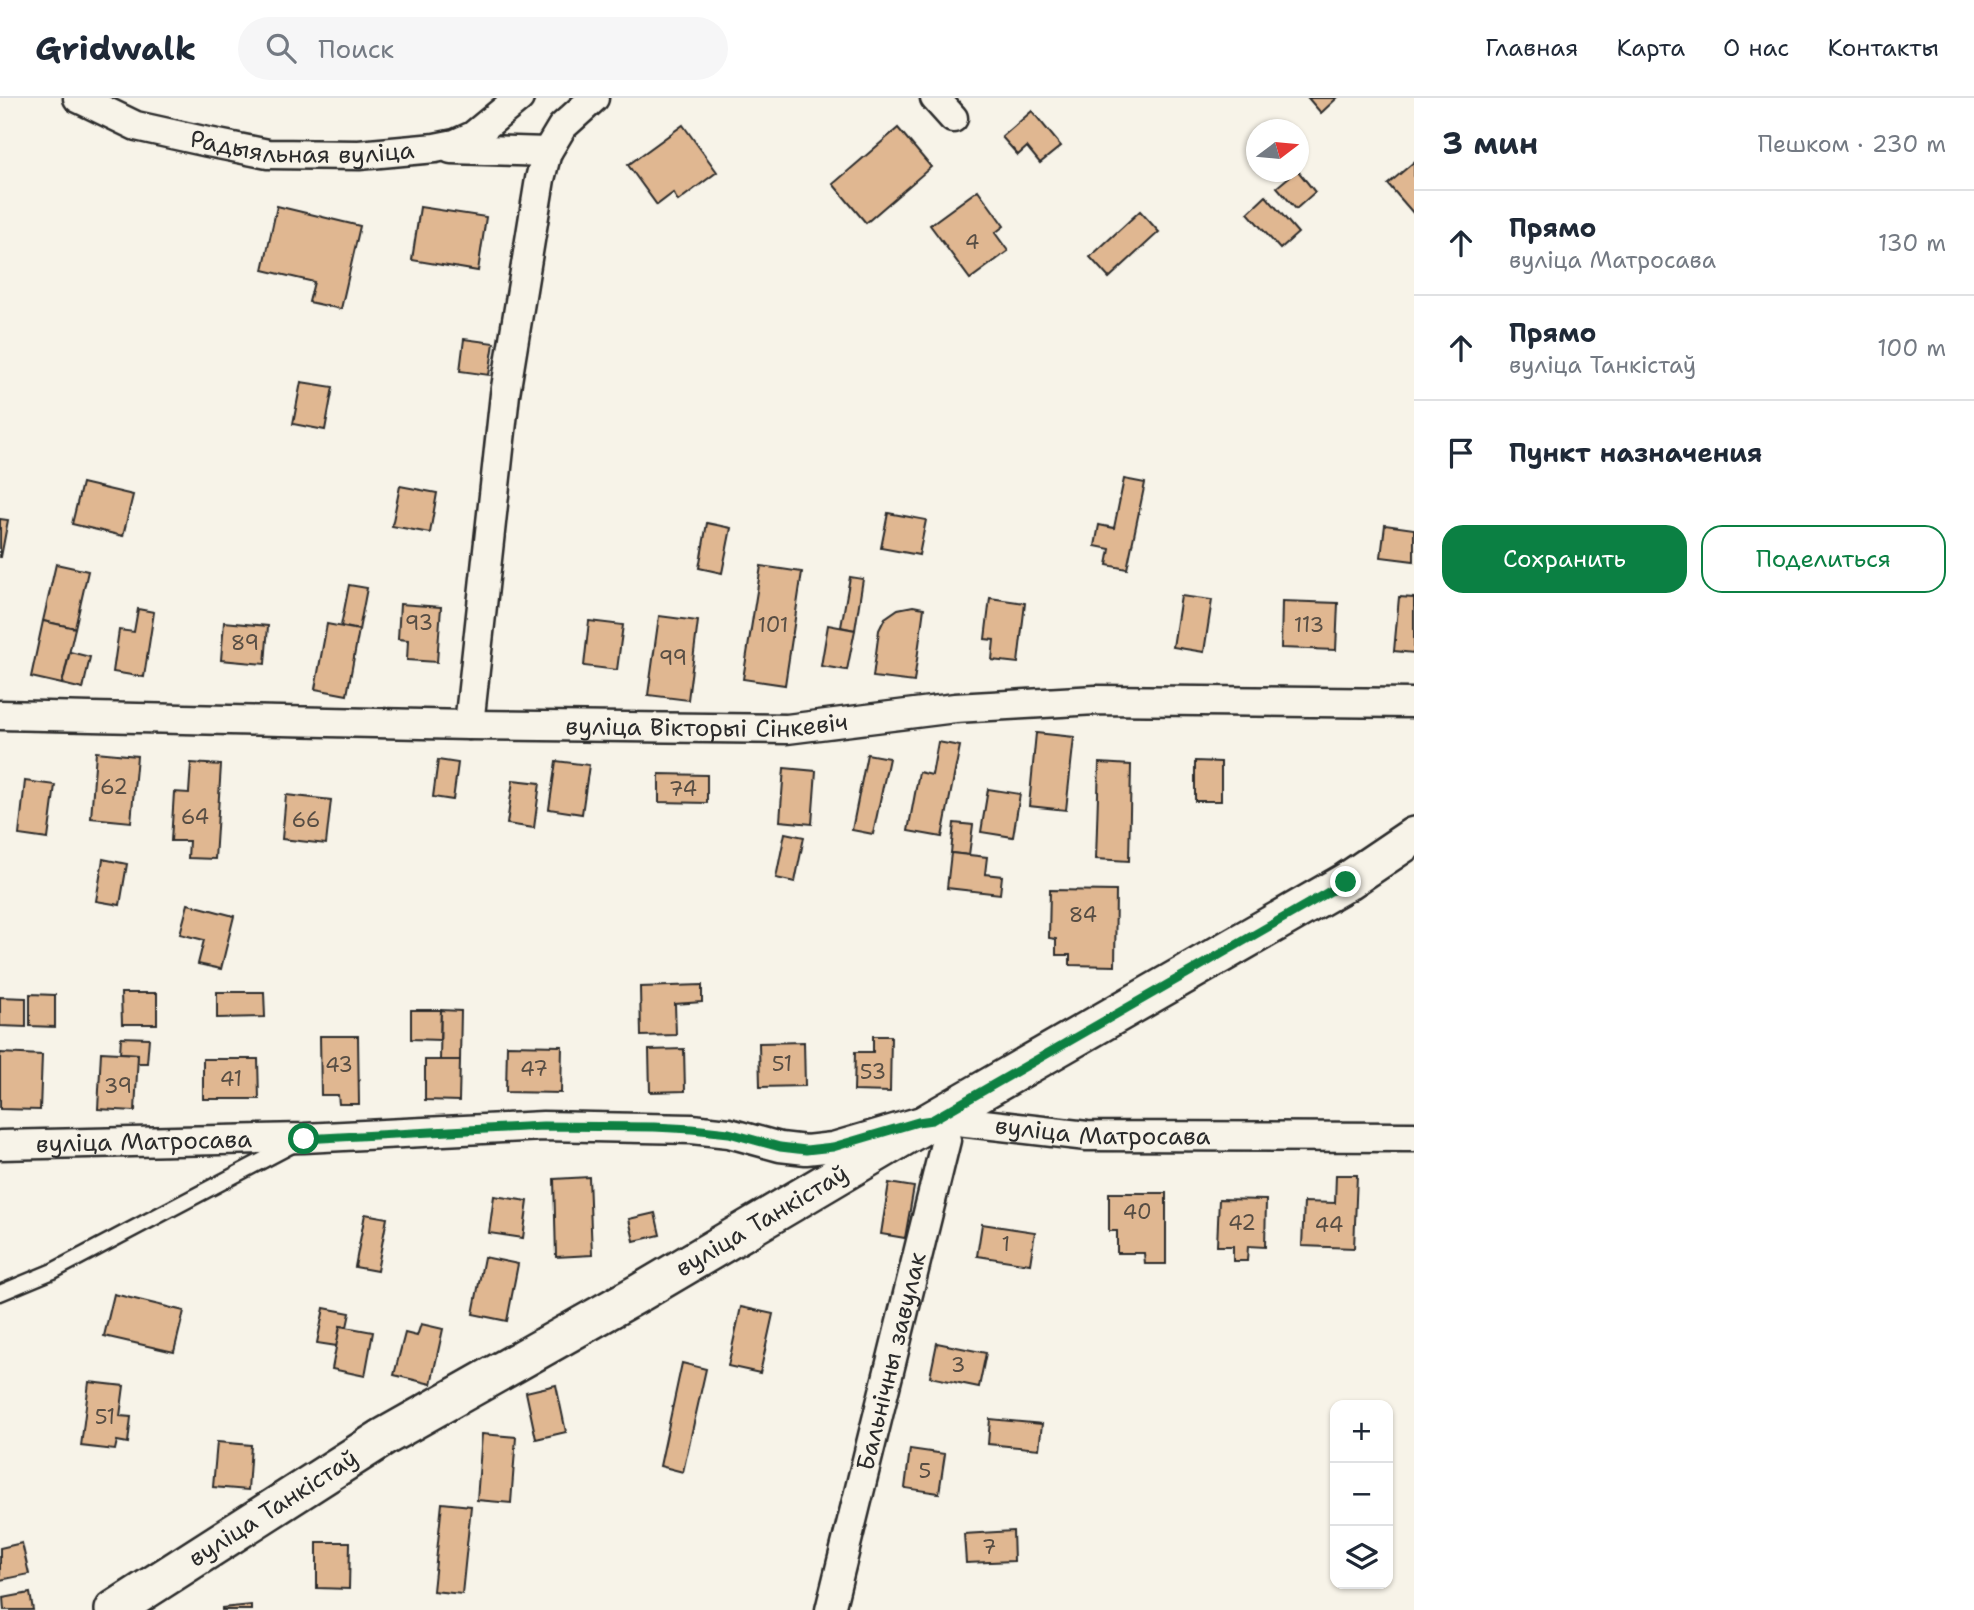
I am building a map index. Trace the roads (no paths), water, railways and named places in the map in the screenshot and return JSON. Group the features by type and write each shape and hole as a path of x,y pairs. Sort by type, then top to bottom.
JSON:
{"street":[{"name":"Радыяльная вуліца","path":"78,98 136,126 268,155 359,155 454,144 473,136 519,98"},
{"path":"469,725 505,394 540,179 547,152 562,127 594,98"},
{"path":"435,148 547,152"},
{"name":"вуліца Вікторыі Сінкевіч","path":"0,715 787,729 955,708 1096,700 1414,703"},
{"name":"вуліца Танкістаў","path":"114,1610 384,1437 641,1292 932,1120 1346,882 1414,836"},
{"name":"вуліца Матросава","path":"0,1145 304,1139 543,1126 692,1129 729,1133 780,1147 806,1150 833,1147 932,1120 1087,1136 1414,1137"},
{"name":"Бальнічны завулак","path":"830,1610 946,1140 943,1130 932,1120"}],"lane":[{"path":"0,1293 53,1271 304,1139"}]}
